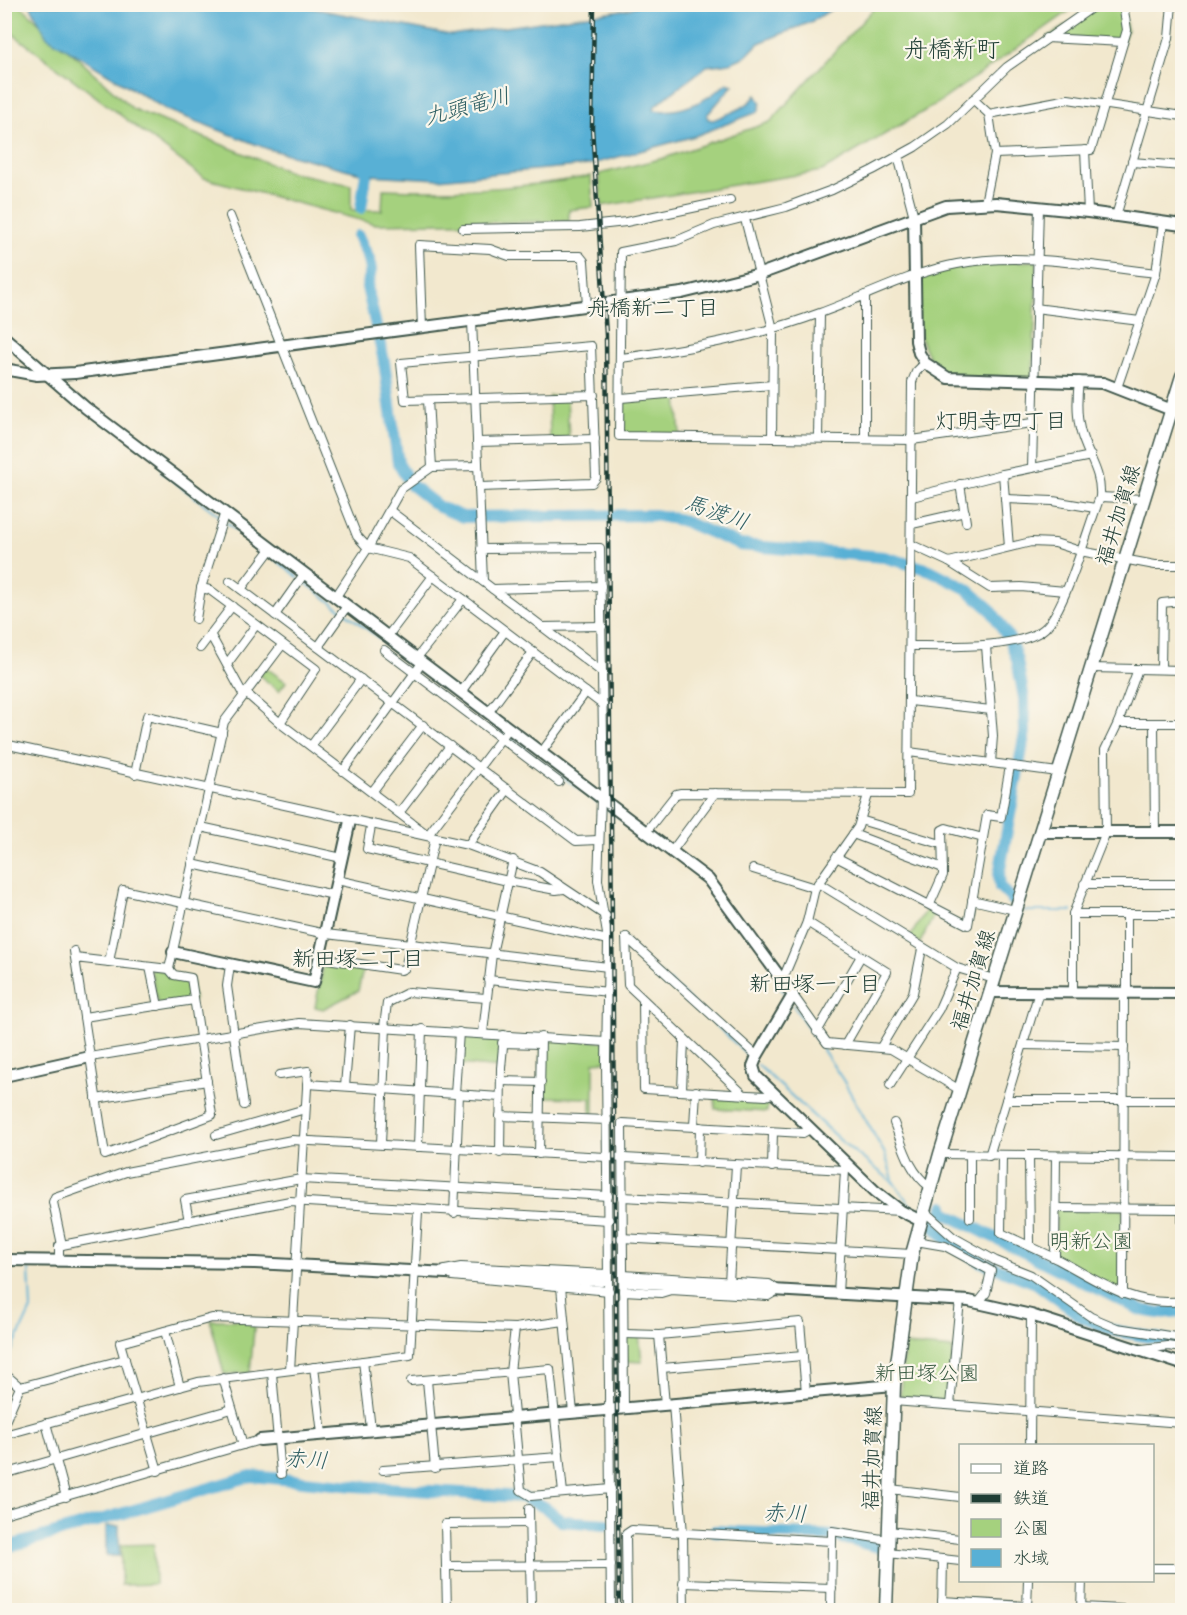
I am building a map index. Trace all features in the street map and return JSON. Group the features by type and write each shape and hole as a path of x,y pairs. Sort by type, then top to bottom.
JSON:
{"main road":[{"name":"福井加賀線","path":"886,1611 894,1385 912,1254 941,1151 1143,499 1177,412 1182,376"}],"street":[{"path":"1032,423 912,440 619,436 621,252 676,241 714,225 745,219 832,190 898,156 948,124 1007,67 1097,4"},
{"path":"995,154 1090,150 1106,105 1127,30 1123,4"},
{"path":"1116,216 1168,38 1172,4"},
{"path":"1046,38 1123,42"},
{"path":"973,99 989,114 995,154 985,203"},
{"path":"989,114 1068,99 1182,116"},
{"path":"1085,150 1088,212"},
{"path":"898,156 914,217 914,330 919,353 925,363 948,378 959,381 1079,381 1117,388 1177,412"},
{"path":"1132,162 1182,166"},
{"path":"463,229 592,226 626,222 730,200"},
{"path":"4,369 49,375 682,293 760,274 946,206 985,203 1039,207 1182,225"},
{"path":"1032,468 1039,207"},
{"path":"230,216 357,536 368,549 409,558 603,705"},
{"path":"745,219 773,329 772,437"},
{"path":"1117,388 1156,273 1163,223"},
{"path":"422,328 419,245 490,249 509,256 580,256 584,261 587,306"},
{"path":"621,358 680,350 773,329 820,314 914,276 956,264 987,260 1037,261 1156,273"},
{"path":"865,439 866,295"},
{"path":"1035,308 1140,321"},
{"path":"818,438 820,314"},
{"path":"472,321 483,581"},
{"path":"4,337 86,408 224,514 269,552 335,598 344,610 387,637 418,666 505,733 558,782"},
{"path":"479,487 592,483 596,478 594,395 591,346 401,363 405,400 594,395"},
{"path":"646,832 676,794 908,794 912,382 916,372 925,363"},
{"path":"910,646 986,646 1002,643 1038,633 1058,612 1100,496 1101,483 1080,430 1077,405 1079,381"},
{"path":"621,398 772,385"},
{"path":"428,400 432,467"},
{"path":"477,442 595,439"},
{"path":"912,497 1003,474 1091,456"},
{"path":"335,598 368,549 401,489 417,475 432,467 478,466"},
{"path":"1003,474 1009,547"},
{"path":"960,484 966,522"},
{"path":"1100,496 1143,499"},
{"path":"1005,499 1053,501 1095,508"},
{"path":"389,510 603,673"},
{"path":"912,524 964,512"},
{"path":"196,619 201,588 224,514"},
{"path":"949,562 1031,542 1055,543 1080,551 1155,565 1182,565"},
{"path":"912,545 949,562 990,588 1021,587 1065,591"},
{"path":"481,549 600,548 603,705 598,880 606,916 609,992 606,1042 609,1220 605,1277 609,1292 611,1610 587,1611"},
{"path":"241,590 269,552"},
{"path":"387,637 433,576"},
{"path":"275,615 302,577"},
{"path":"230,581 576,841 598,840"},
{"path":"493,589 601,586"},
{"path":"201,588 210,590 316,669 280,723"},
{"path":"343,771 393,703 463,599"},
{"path":"1161,669 1162,603 1182,601"},
{"path":"200,648 232,606"},
{"path":"318,646 344,610"},
{"path":"227,664 256,625"},
{"path":"542,627 602,626"},
{"path":"461,692 505,631"},
{"path":"210,634 245,694 431,837"},
{"path":"169,969 224,722 282,645"},
{"path":"986,646 993,736 991,763"},
{"path":"384,650 418,666 461,692 488,713 505,733 541,753 715,885 827,1043 891,1049 960,1090"},
{"path":"488,713 533,652"},
{"path":"1090,668 1182,670"},
{"path":"1073,992 1073,914 1106,832 1105,750 1118,723 1138,669"},
{"path":"311,746 361,679"},
{"path":"541,753 586,692"},
{"path":"910,701 991,710"},
{"path":"135,774 147,716 222,733"},
{"path":"1118,723 1182,723"},
{"path":"1154,724 1155,832"},
{"path":"372,792 423,725"},
{"path":"320,958 401,970 405,968 422,899 431,837 505,733"},
{"path":"4,744 371,826 468,845 540,872 606,916"},
{"path":"399,813 450,746"},
{"path":"909,752 1058,772"},
{"path":"836,857 968,925 987,815 1001,817 1010,766"},
{"path":"468,845 508,789"},
{"path":"672,851 715,793"},
{"path":"782,981 807,922 817,885 853,834 868,795"},
{"path":"860,820 941,844"},
{"path":"173,952 311,983 316,978 350,821"},
{"path":"371,826 367,849 556,891 564,889"},
{"path":"201,827 342,858"},
{"path":"930,904 943,875 942,830 946,828 983,838"},
{"path":"1040,832 1182,832"},
{"path":"853,834 943,868"},
{"path":"483,1033 492,954 513,860"},
{"path":"192,864 334,895"},
{"path":"753,869 817,885 957,968 994,979"},
{"path":"337,880 608,940"},
{"path":"1084,884 1182,884"},
{"path":"109,962 123,890 326,934 608,968"},
{"path":"972,900 1015,910"},
{"path":"1073,914 1182,914"},
{"path":"1123,1294 1127,914"},
{"path":"807,922 887,972 887,976 845,1045"},
{"path":"743,1094 628,985 626,937 756,1056"},
{"path":"881,1047 913,993 922,949"},
{"path":"74,954 109,962 169,969 174,975 191,978 213,1115 105,1155 74,954"},
{"path":"817,1032 861,956"},
{"path":"230,965 227,986 244,1105"},
{"path":"150,967 158,1005"},
{"path":"890,1085 939,1009 957,968"},
{"path":"488,980 609,992"},
{"path":"381,1144 387,1003 410,992 486,998"},
{"path":"990,992 1182,993"},
{"path":"989,1156 1039,992"},
{"path":"793,995 756,1056 753,1071 772,1094 848,1169 901,1211"},
{"path":"84,1017 194,1000"},
{"path":"643,1000 644,1089 766,1096 772,1094"},
{"path":"4,1076 90,1057 299,1023 483,1033 503,1039 606,1042"},
{"path":"345,1086 350,1025"},
{"path":"418,1147 422,1029"},
{"path":"454,1213 459,1032"},
{"path":"500,1152 503,1039"},
{"path":"682,1090 684,1040"},
{"path":"539,1154 541,1041"},
{"path":"1023,1045 1124,1047"},
{"path":"279,1076 308,1071 290,1370"},
{"path":"96,1099 207,1081"},
{"path":"501,1081 540,1082"},
{"path":"307,1084 500,1097"},
{"path":"696,1091 699,1163"},
{"path":"1006,1100 1182,1100"},
{"path":"216,1135 305,1109"},
{"path":"500,1116 607,1120"},
{"path":"624,1408 625,1283 621,1238 622,1123 803,1133 810,1129"},
{"path":"894,1123 906,1157 916,1174 930,1187"},
{"path":"772,1167 773,1132"},
{"path":"62,1245 53,1202 56,1197 126,1172 292,1140 772,1167 848,1169"},
{"path":"941,1151 970,1156 1182,1157"},
{"path":"970,1156 970,1218"},
{"path":"1002,1156 1001,1233 1030,1245 1123,1294 1155,1303 1182,1301 1182,1209 1056,1208"},
{"path":"1029,1156 1030,1245"},
{"path":"1055,1258 1056,1156"},
{"path":"729,1282 736,1165"},
{"path":"838,1294 842,1209 848,1169"},
{"path":"189,1221 185,1200 301,1179 608,1196"},
{"path":"622,1197 901,1211 922,1216 952,1237 996,1261 1031,1275 1092,1317 1117,1328 1182,1338"},
{"path":"59,1260 59,1246 62,1245 290,1201 300,1204 609,1220"},
{"path":"4,1435 137,1398 224,1378 410,1354 418,1210"},
{"path":"621,1238 912,1254"},
{"path":"916,1241 945,1246 991,1271 986,1293 979,1302"},
{"path":"4,1260 295,1265 605,1277"},
{"path":"436,1272 461,1279 556,1285 609,1292"},
{"path":"625,1283 729,1282 769,1284 778,1290"},
{"path":"625,1283 979,1302 1031,1315 1182,1364"},
{"path":"561,1287 573,1413"},
{"path":"950,1405 960,1300"},
{"path":"1030,1444 1031,1315"},
{"path":"158,1471 120,1343 212,1318 515,1328 564,1321"},
{"path":"624,1334 658,1335 800,1322 806,1392"},
{"path":"515,1328 510,1372 521,1490 531,1496 611,1489"},
{"path":"165,1331 180,1387"},
{"path":"658,1335 669,1404 683,1534 684,1611"},
{"path":"1137,1350 1168,1346 1182,1348"},
{"path":"662,1368 803,1356"},
{"path":"20,1387 125,1359"},
{"path":"363,1361 371,1429"},
{"path":"314,1367 322,1434"},
{"path":"411,1381 550,1369 563,1493"},
{"path":"272,1373 281,1474"},
{"path":"5,1374 20,1387"},
{"path":"224,1378 243,1445"},
{"path":"427,1380 435,1468"},
{"path":"4,1514 260,1440 278,1437 894,1385"},
{"path":"4,1424 20,1387"},
{"path":"893,1401 1182,1423"},
{"path":"4,1474 232,1409"},
{"path":"46,1423 66,1497"},
{"path":"383,1470 435,1468 559,1457"},
{"path":"890,1490 959,1497"},
{"path":"529,1509 531,1611"},
{"path":"447,1611 446,1524 529,1523"},
{"path":"627,1611 626,1534 632,1530 832,1541"},
{"path":"831,1611 832,1531 959,1539"},
{"path":"888,1553 959,1561"},
{"path":"942,1611 943,1559"},
{"path":"446,1566 611,1565"},
{"path":"1154,1568 1182,1568"},
{"path":"942,1601 1027,1608 1028,1582"},
{"path":"1082,1582 1081,1609 1143,1611"},
{"path":"683,1583 832,1588"}],"green space":[{"path":"4,5 20,5 133,109 290,172 351,185 351,210 382,210 383,189 487,188 539,184 591,176 593,207 569,210 569,221 375,224 204,178 5,28"},
{"path":"877,5 1078,5 938,103 822,171 602,206 599,174 664,158 770,122"},
{"path":"1100,5 1123,5 1127,30 1123,42 1049,36"},
{"path":"1037,261 1033,378 964,381 943,372 932,362 921,337 914,276 956,264"},
{"path":"549,396 567,397 569,440 550,439"},
{"path":"677,396 680,436 619,436 621,399"},
{"path":"265,667 286,682 279,691 259,675"},
{"path":"928,907 936,911 920,943 910,937"},
{"path":"324,962 364,966 358,991 323,1009 315,1007"},
{"path":"150,967 191,978 194,1000 158,1006"},
{"path":"459,1032 504,1035 501,1068 457,1064"},
{"path":"541,1037 606,1042 606,1061 594,1062 594,1117 591,1117 591,1098 540,1097"},
{"path":"715,1095 768,1099 767,1112 715,1109"},
{"name":"明新公園","path":"1056,1208 1123,1209 1123,1294 1055,1258"},
{"path":"210,1320 255,1320 250,1373 224,1374"},
{"path":"624,1334 639,1334 642,1362 624,1361"},
{"name":"新田塚公園","path":"905,1345 953,1349 948,1402 900,1396"},
{"path":"154,1544 155,1584 121,1585 121,1545"}],"water":[{"name":"九頭竜川","path":"30,5 295,5 451,35 629,9 638,5 847,5 832,9 811,22 759,43 746,56 730,63 707,66 655,106 654,110 674,110 693,105 727,83 733,85 707,115 708,119 713,120 737,110 748,104 756,95 761,103 758,112 695,136 589,165 438,179 368,175 268,149 167,110 47,37"},
{"path":"106,1526 119,1526 119,1556 106,1556"}],"waterway":[{"name":"馬渡川","path":"361,208 368,161"},
{"name":"馬渡川","path":"358,236 369,259 371,270 367,287 384,361 398,463 411,485 439,507 463,517 654,515 681,520 740,545 884,557 930,570 967,589 991,610 1010,640 1017,660 1024,698 1025,732 999,875 1000,887 1015,902"},
{"path":"53,388 73,404"},
{"path":"161,471 221,517"},
{"path":"227,523 265,552"},
{"path":"270,555 299,578"},
{"path":"303,581 416,666"},
{"path":"420,670 598,803"},
{"path":"603,806 630,826"},
{"path":"1024,911 1072,911"},
{"path":"669,981 750,1057"},
{"path":"776,981 786,995"},
{"path":"793,1005 843,1080 885,1154 894,1183 914,1210"},
{"path":"758,1065 842,1142 894,1183"},
{"name":"馬渡川","path":"944,1206 943,1212 1141,1310 1160,1313 1182,1311"},
{"path":"930,1222 945,1238 981,1262 1036,1283 1082,1317 1111,1330 1182,1343"},
{"path":"4,1367 31,1309 29,1270"},
{"name":"赤川","path":"4,1548 251,1476 355,1486 522,1497 546,1508 561,1521 607,1524"},
{"name":"赤川","path":"715,1531 833,1536 879,1547"}],"railway":[{"path":"594,4 592,128 606,335 619,1610"}],"district":[{"name":"舟橋新町","path":"952,49"},
{"name":"舟橋新二丁目","path":"653,307"},
{"name":"灯明寺四丁目","path":"1001,420"},
{"name":"新田塚二丁目","path":"358,958"},
{"name":"新田塚一丁目","path":"815,983"}]}
